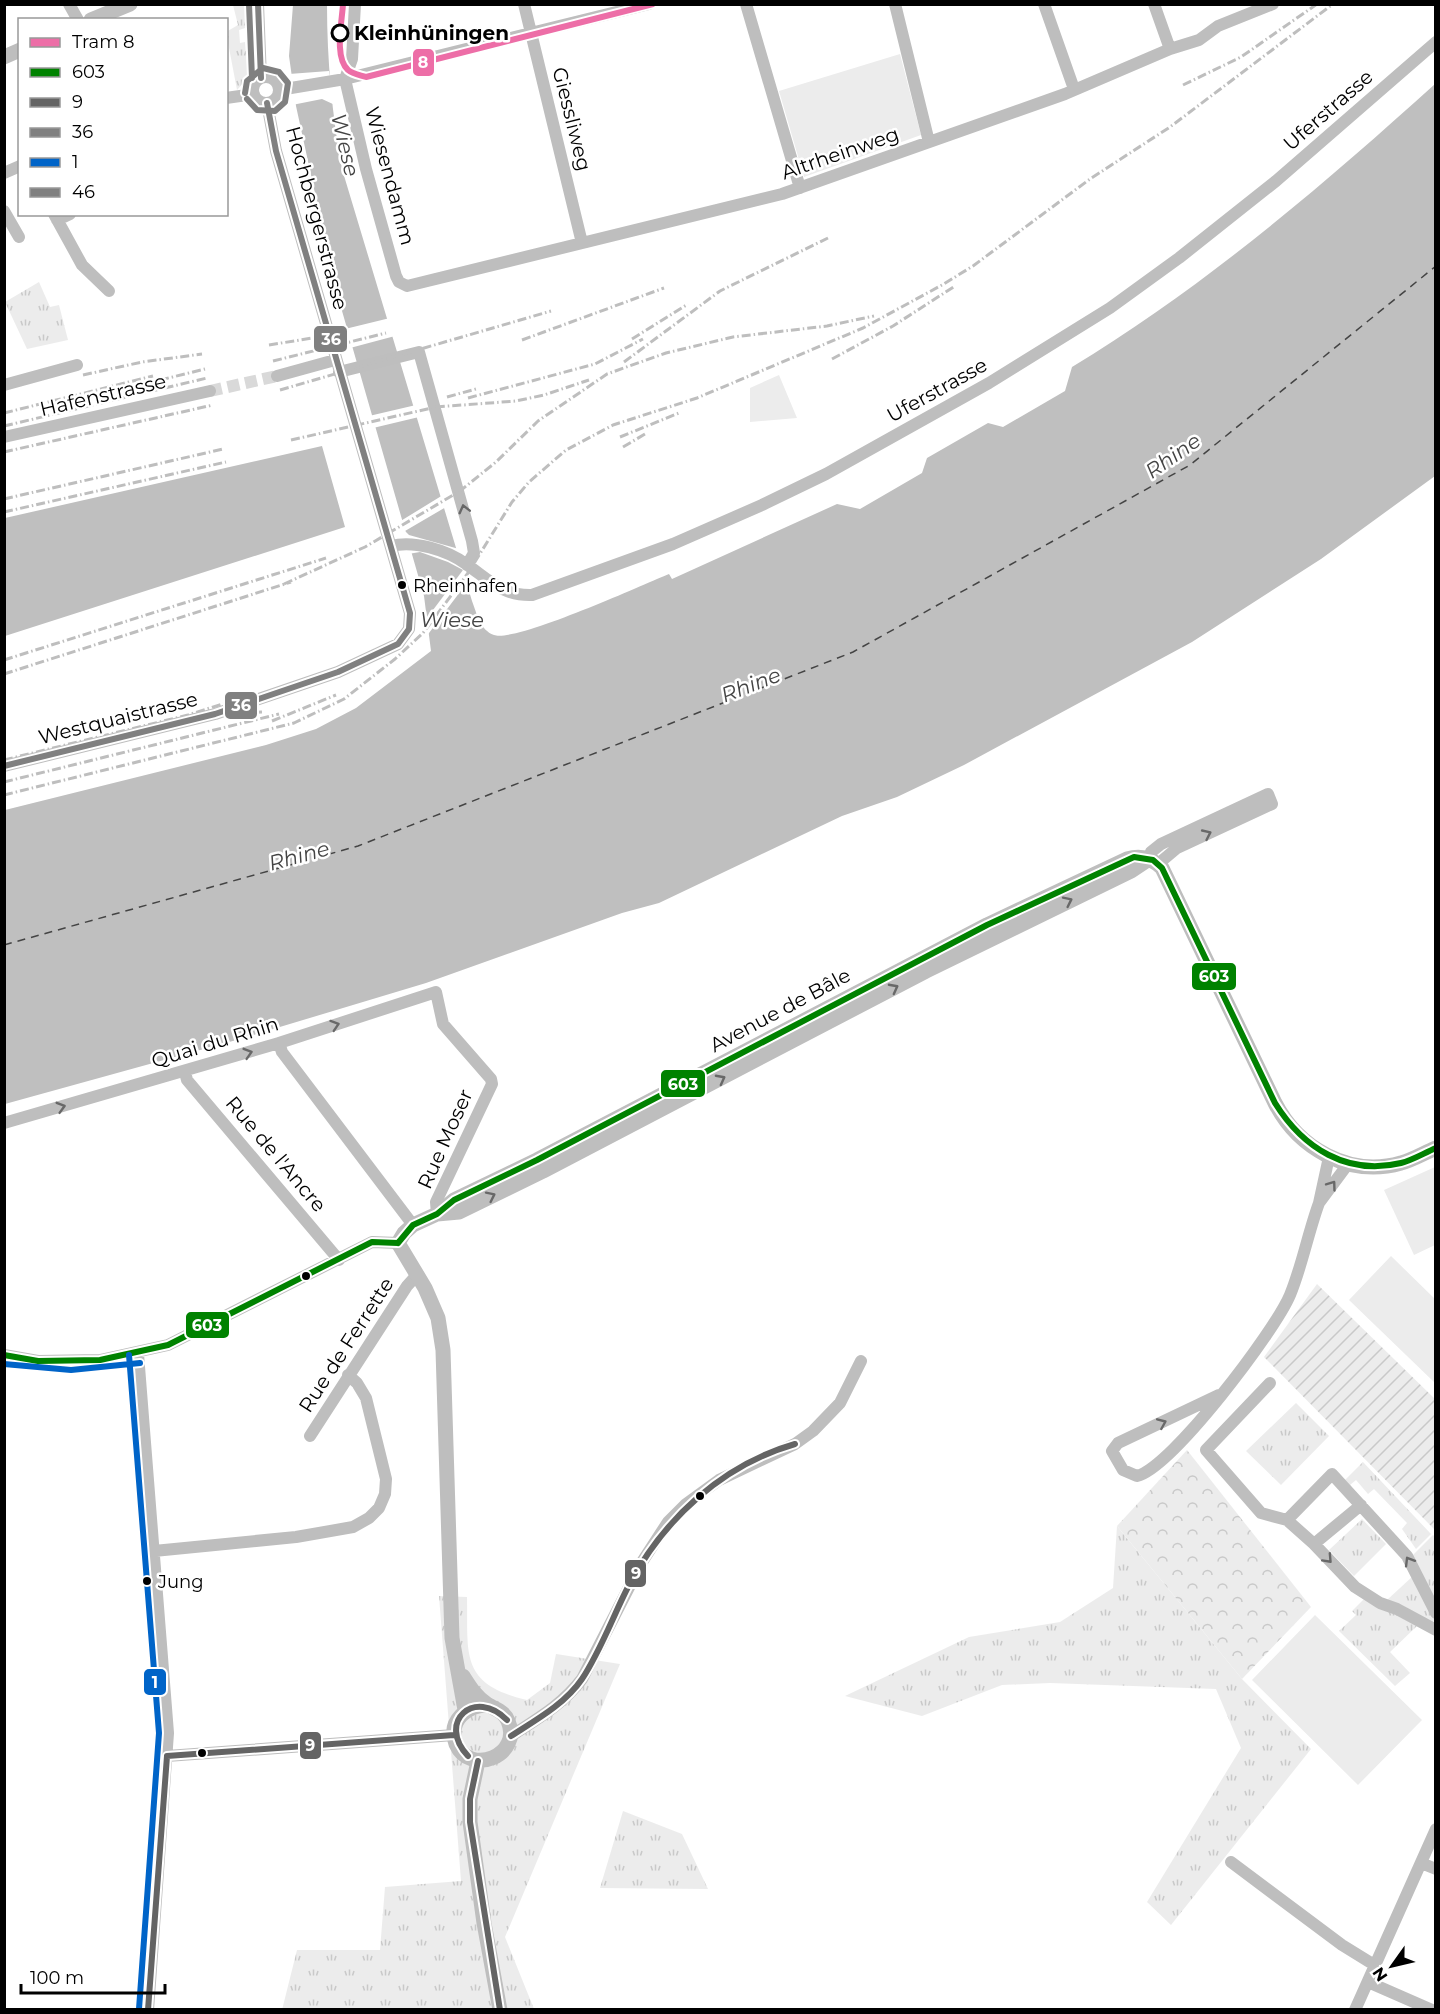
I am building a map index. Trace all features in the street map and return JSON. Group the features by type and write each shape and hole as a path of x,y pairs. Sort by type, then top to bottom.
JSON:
{"main road":[{"path":"96,18 130,4"},
{"path":"4,57 18,51"},
{"path":"1156,864 1282,1116 1301,1139 1329,1157 1348,1164 1371,1166 1400,1164 1436,1148"},
{"name":"Avenue de Bâle","path":"398,1243 413,1225 437,1214 459,1212 552,1167 990,931 1131,871 1156,864"},
{"path":"398,1243 438,1318 443,1350 452,1638 465,1710"},
{"path":"458,1669 473,1692 488,1705 500,1710 507,1719 510,1736 508,1745 496,1758 478,1761 462,1752 454,1735 459,1717 465,1710 476,1705 488,1705"},
{"path":"478,1761 470,1799 470,1822 500,2010"}],"street":[{"path":"69,4 77,18"},
{"path":"258,4 261,78"},
{"name":"Wiesendamm","path":"355,4 352,59 341,80 396,276 402,285"},
{"name":"Giessliweg","path":"524,4 582,243"},
{"path":"282,90 275,80 261,78 255,83 254,94 257,100 267,103 274,101 282,90 341,80 650,4"},
{"path":"746,4 800,188"},
{"path":"895,4 929,142"},
{"path":"1044,4 1074,89"},
{"path":"1154,4 1170,49"},
{"name":"Altrheinweg","path":"402,285 411,286 800,188 1074,89 1170,49 1199,40 1218,26 1252,8 1273,4"},
{"name":"Uferstrasse","path":"396,545 412,543 465,563 497,588 507,592 518,595 546,592 673,544 826,474 990,383 1110,308 1276,182 1436,42"},
{"path":"228,98 254,94"},
{"name":"Hochbergerstrasse","path":"267,103 276,151 342,367"},
{"path":"4,173 18,167"},
{"path":"4,211 20,237"},
{"path":"56,218 82,265 109,291"},
{"path":"277,376 342,367 419,352 460,491 474,553 465,563"},
{"path":"4,385 77,365"},
{"name":"Westquaistrasse","path":"4,766 215,714 338,672 398,644 405,636 411,622 396,545 342,367"},
{"name":"Hafenstrasse","path":"4,437 210,391"},
{"name":"Avenue de Bâle","path":"1268,794 1272,804 1177,848 1156,864 1151,852 1167,841 1268,794"},
{"name":"Rue Moser","path":"436,992 443,1024 491,1079 492,1084 436,1202 437,1214"},
{"name":"Quai du Rhin","path":"4,1123 185,1072 436,992"},
{"path":"279,1043 282,1052 413,1225"},
{"name":"Rue de l'Ancre","path":"185,1072 187,1080 339,1260"},
{"path":"1219,1395 1168,1421 1125,1438 1112,1451 1123,1470 1132,1475 1143,1474 1179,1442 1219,1395 1258,1349 1280,1316 1298,1274 1319,1203 1329,1157"},
{"path":"1319,1203 1348,1164"},
{"path":"4,1354 33,1360 63,1362 100,1360 168,1346 372,1242 398,1243"},
{"name":"Rue de Ferrette","path":"310,1436 348,1375 416,1276"},
{"path":"138,1354 168,1733 148,2010"},
{"path":"510,1736 569,1696 582,1679 642,1562 668,1522 686,1504 719,1480 795,1444 813,1431 840,1403 861,1361"},
{"path":"154,1551 296,1537 353,1527 369,1518 379,1508 385,1494 386,1479 366,1398 357,1383 348,1375"},
{"path":"1270,1383 1206,1450 1261,1514 1287,1520 1314,1544 1355,1587 1380,1604 1397,1608 1436,1630"},
{"path":"1287,1520 1332,1474 1407,1556 1436,1613"},
{"path":"1314,1544 1361,1505"},
{"path":"507,1719 536,1720"},
{"path":"167,1756 454,1735"},
{"path":"1355,2010 1436,1829"},
{"path":"1231,1862 1342,1945 1376,1966"},
{"path":"1421,1863 1436,1869"},
{"path":"1368,1982 1432,2010"}],"green space":[{"path":"233,5 245,5 245,28 239,30 240,43 245,42 248,78 237,90 228,31 238,25"},
{"path":"900,54 921,135 804,177 779,91"},
{"path":"39,282 50,307 59,305 68,340 27,349 5,302"},
{"path":"779,375 797,418 750,422 750,388"},
{"path":"1435,1167 1435,1245 1414,1255 1384,1190"},
{"path":"1391,1256 1435,1299 1435,1383 1349,1300"},
{"path":"1317,1284 1435,1399 1435,1530 1264,1357"},
{"path":"1296,1403 1329,1436 1281,1485 1246,1451"},
{"path":"1187,1450 1311,1607 1242,1679 1117,1526"},
{"path":"1363,1462 1431,1534 1416,1549 1402,1529 1407,1523 1374,1489 1368,1494 1356,1480 1350,1485 1345,1480"},
{"path":"1362,1519 1386,1544 1354,1576 1329,1550"},
{"path":"1117,1526 1242,1679 1311,1749 1171,1925 1147,1902 1241,1748 1216,1689 1050,1683 1002,1685 922,1716 845,1696 969,1637 1060,1622 1113,1588"},
{"path":"1433,1535 1435,1537 1435,1604 1412,1556"},
{"path":"1413,1576 1434,1619 1433,1624 1402,1605 1387,1600"},
{"path":"439,1596 467,1597 467,1636 472,1665 479,1676 505,1693 527,1700 550,1683 556,1654 620,1664 505,1937 534,2009 282,2010 297,1950 380,1950 385,1887 461,1881"},
{"path":"1365,1598 1417,1626 1390,1652 1410,1673 1395,1686 1339,1631 1356,1615 1352,1611"},
{"path":"1315,1615 1422,1720 1358,1785 1252,1680"},
{"path":"623,1811 682,1834 708,1889 600,1888"}],"water":[{"path":"293,5 327,5 331,87 342,169 472,601 477,616 489,633 506,635 526,630 669,574 672,579 837,504 860,509 922,473 927,458 988,423 1003,427 1065,391 1072,367 1168,304 1260,234 1305,198 1435,84 1435,476 1321,559 1192,642 964,765 897,797 842,816 659,903 622,913 426,983 240,1039 5,1104 5,810 266,745 316,729 356,708 431,651 424,596 336,290 296,106 289,56"},
{"path":"322,446 345,527 5,636 5,518"}],"pier":[{"path":"329,71 335,105 322,99 292,105 289,74"},
{"path":"390,318 395,336 350,348 345,329"},
{"path":"416,405 419,417 373,428 369,416"},
{"path":"443,495 446,507 405,531 409,535 459,549 463,570 420,552 408,554 399,522"},
{"path":"463,570 469,580 426,637 424,622"}],"ferry route":[{"path":"4,945 358,846 853,652 1190,465 1436,266"}],"tunnel":[{"path":"210,391 277,376"}],"railway":[{"path":"1183,85 1241,57 1317,4"},
{"path":"4,795 294,723 344,699 395,659 423,633 468,573 512,502 529,482 566,450 613,425 697,398 863,328 942,285 973,266 1090,179 1170,127 1333,4"},
{"path":"624,362 720,291 828,238"},
{"path":"832,359 893,326 955,286"},
{"path":"522,340 664,288"},
{"path":"632,339 688,304"},
{"path":"280,390 551,311"},
{"path":"284,584 365,547 460,491 496,462 538,421 607,374 666,353 733,337 827,326 874,316"},
{"path":"269,345 350,332"},
{"path":"273,361 386,333"},
{"path":"468,398 595,364 643,339"},
{"path":"83,375 142,362 202,354"},
{"path":"144,384 205,369"},
{"path":"4,413 153,376"},
{"path":"4,426 207,378"},
{"path":"291,440 436,407 516,401 544,395 589,380"},
{"path":"447,397 476,389"},
{"path":"4,452 213,405"},
{"path":"620,437 679,413"},
{"path":"623,447 645,434"},
{"path":"4,499 223,449"},
{"path":"4,512 226,462"},
{"path":"4,660 326,558"},
{"path":"4,674 291,582"},
{"path":"272,721 336,695"},
{"path":"4,760 188,715 244,697"},
{"path":"206,715 262,712"},
{"path":"4,782 279,714"}],"tram line":[{"name":"8","path":"343,4 341,57 348,70 366,77 653,4"}],"transit line":[{"name":"46","path":"249,4 252,78"},
{"name":"36","path":"258,4 261,78"},
{"name":"46","path":"245,93 247,81 263,68 279,72 288,83 285,102 275,111 257,110 247,99"},
{"name":"36","path":"4,766 215,714 338,672 398,644 409,629 410,613 276,151 267,103"},
{"name":"603","path":"398,1243 413,1225 437,1214 454,1200 537,1160 987,925 1134,857 1153,860 1162,868 1275,1103 1299,1133 1328,1155 1345,1162 1362,1165 1381,1166 1401,1163 1436,1148"},
{"name":"603","path":"4,1355 38,1361 100,1360 168,1345 372,1242 398,1243"},
{"name":"1","path":"129,1355 159,1733 139,2009"},
{"name":"1","path":"4,1364 71,1370 140,1363"},
{"name":"9","path":"511,1736 559,1704 582,1679 643,1561 678,1517 720,1480 768,1453 795,1444"},
{"name":"9","path":"468,1756 459,1743 456,1731 458,1721 464,1713 472,1708 483,1707 495,1711 507,1720"},
{"name":"9","path":"167,1756 454,1735"},
{"name":"9","path":"148,2010 167,1756"},
{"name":"9","path":"478,1761 470,1799 470,1822 500,2010"}],"place":[{"name":"Kleinhüningen","path":"340,33"},
{"name":"Rheinhafen","path":"402,585"},
{"name":"Jung","path":"147,1581"}],"water label":[{"name":"Wiese","path":"345,145"},
{"name":"Rhine","path":"1173,456"},
{"name":"Wiese","path":"452,620"},
{"name":"Rhine","path":"751,685"},
{"name":"Rhine","path":"299,856"}]}
